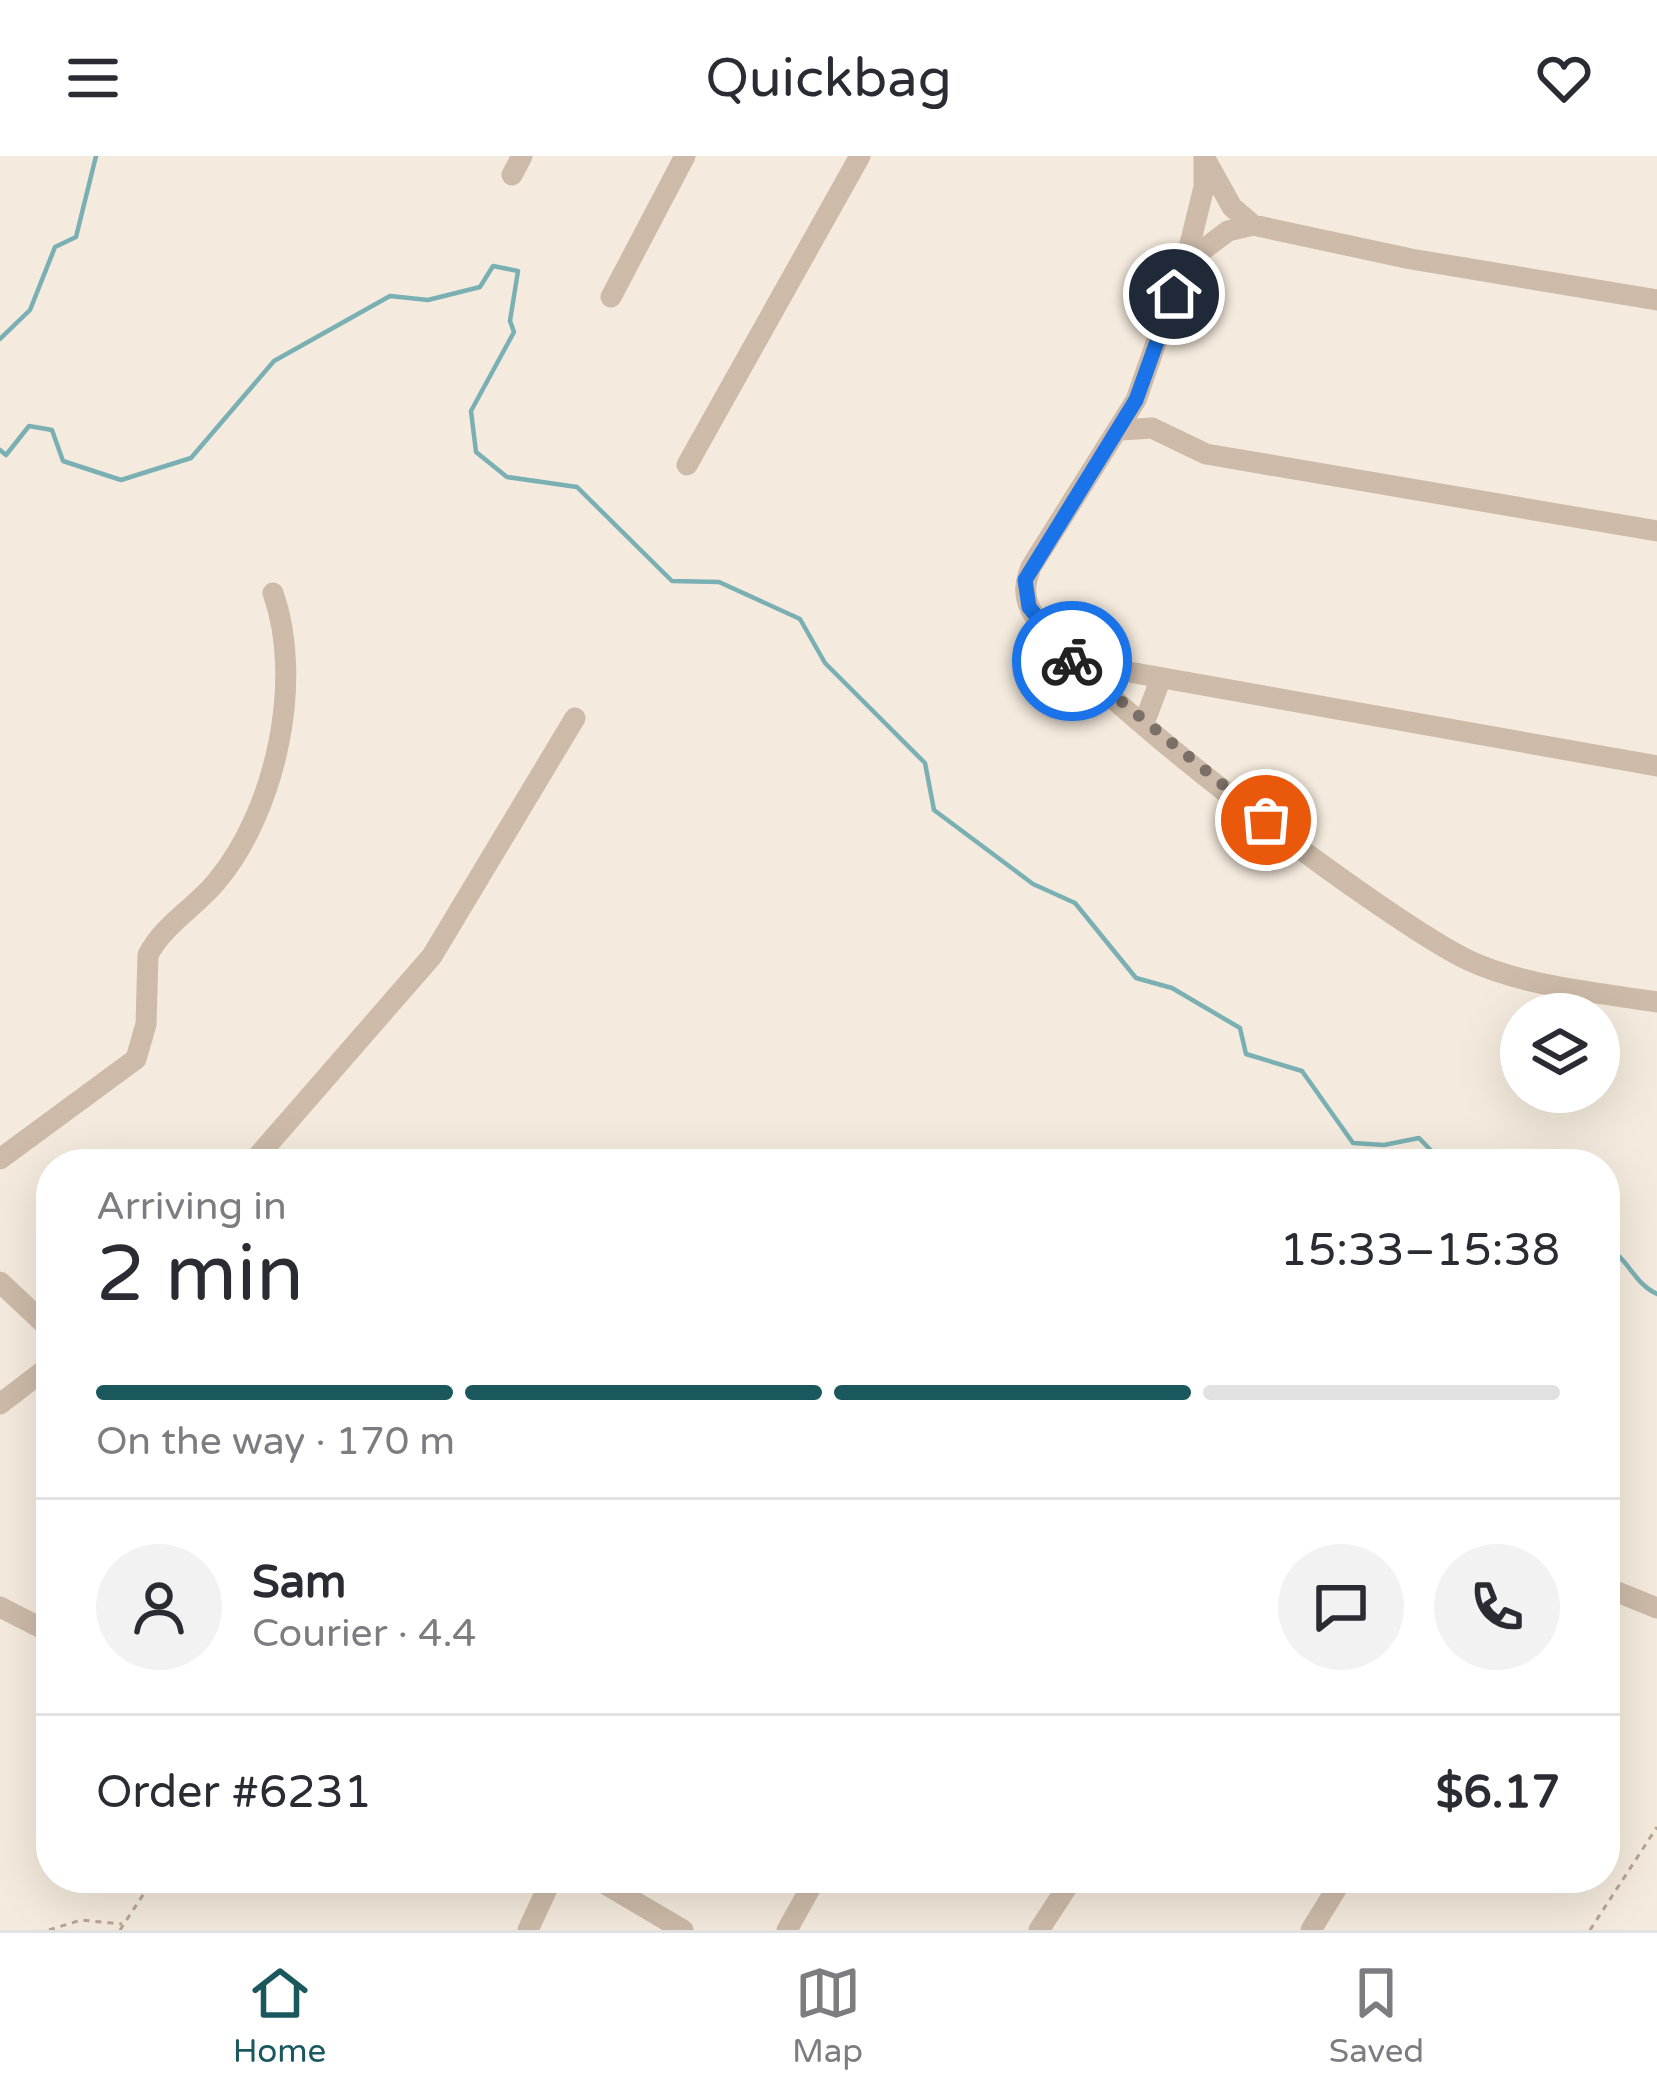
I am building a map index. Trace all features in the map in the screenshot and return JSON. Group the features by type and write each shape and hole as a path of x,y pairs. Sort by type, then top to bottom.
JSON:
{"street":[{"path":"611,297 685,156"},
{"path":"688,465 860,156"},
{"path":"1204,156 1221,191 1253,225"},
{"path":"1204,156 1204,187 1183,268 1136,400 1025,580 1029,607 1072,662 1144,723 1296,844 1448,951 1503,973 1657,1002"},
{"path":"1183,268 1211,241 1253,225 1411,259 1657,301"},
{"path":"1136,400 1152,428 1186,448 1657,531"},
{"path":"1120,430 1152,428"},
{"path":"0,1159 136,1059 146,1024 145,964 153,945 220,878 242,841 259,803 286,686 284,632 273,592"},
{"path":"1072,662 1657,766"},
{"path":"1144,723 1161,678"},
{"path":"264,1149 432,956 575,718"},
{"path":"0,1282 36,1316"},
{"path":"0,1404 36,1376"},
{"path":"1620,1593 1657,1608"},
{"path":"0,1607 36,1625"},
{"path":"528,1930 545,1893"},
{"path":"620,1893 682,1930"},
{"path":"787,1930 808,1893"},
{"path":"1039,1930 1063,1893"},
{"path":"1311,1930 1334,1893"}],"path":[{"path":"1620,1884 1657,1827"},
{"path":"49,1930 81,1920 121,1927 144,1893"},
{"path":"1590,1930 1614,1893"}],"waterway":[{"path":"0,339 30,310 55,247 76,237 96,156"},
{"path":"0,450 6,455 29,426 52,430 63,461 121,480 191,458 274,361 390,296 428,300 480,287 493,266 518,271 510,321 514,332 471,411 476,452 507,477 577,487 672,581 719,582 800,619 825,663 925,763 934,810 1033,884 1075,903 1136,978 1172,988 1240,1028 1246,1054 1302,1071 1353,1143 1384,1145 1419,1138 1430,1149"},
{"path":"1620,1257 1657,1294"}],"way so far":[{"path":"1072,661 1266,820"}],"route":[{"path":"1072,661 1054,645 1029,607 1025,580 1136,400 1174,294"}]}
